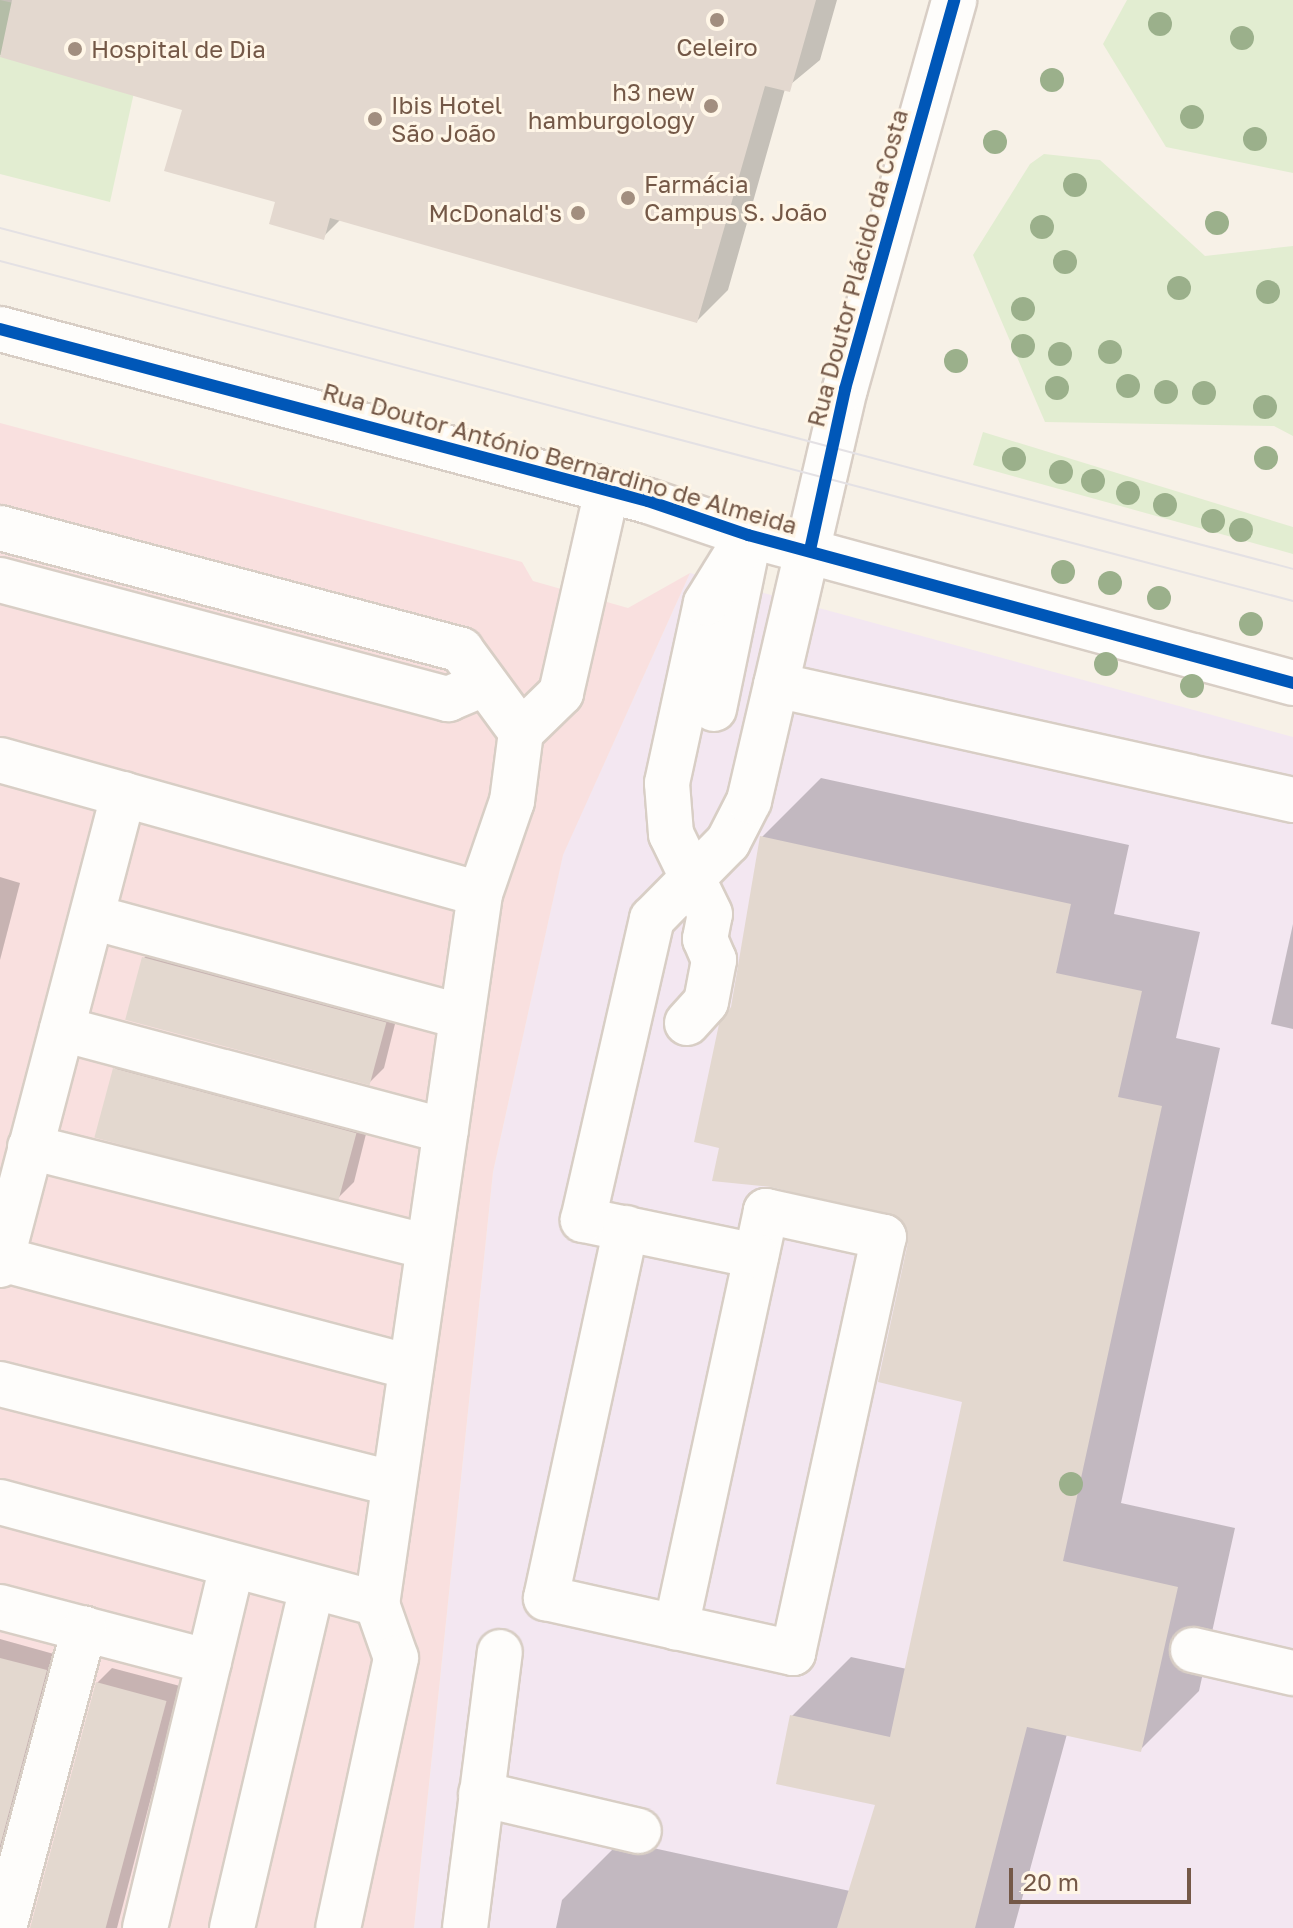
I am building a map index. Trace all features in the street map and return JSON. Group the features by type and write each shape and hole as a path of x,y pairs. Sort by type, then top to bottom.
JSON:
{"street":[{"name":"Rua Doutor Plácido da Costa","path":"626,1228 583,1220 652,919 728,842 749,801 810,550 845,389 954,0"},
{"name":"Rua Doutor António Bernardino de Almeida","path":"0,329 607,490 748,535 1293,683"},
{"path":"338,1928 396,1658 377,1604 480,894 512,801 521,732 561,693 579,638 575,608 607,490"},
{"path":"701,1035 714,960 705,939 710,914 671,834 667,783 706,603 748,535"},
{"path":"4,543 461,650 521,732"},
{"path":"728,842 724,796 761,615 810,550"},
{"path":"0,580 448,699 484,684"},
{"path":"776,685 1293,800"},
{"path":"0,760 480,894"},
{"path":"124,794 1,1262 411,1367"},
{"path":"92,917 462,1017"},
{"path":"62,1029 446,1131"},
{"path":"30,1147 428,1247"},
{"path":"676,1627 766,1211 884,1237 793,1653 676,1627 546,1598 626,1228 756,1256"},
{"path":"0,1384 394,1484"},
{"path":"0,1502 377,1604"},
{"path":"145,1928 232,1566"},
{"path":"232,1928 312,1587"},
{"path":"0,1607 209,1662"},
{"path":"4,1928 84,1629"},
{"path":"1193,1650 1293,1673"},
{"path":"465,1928 500,1652"},
{"path":"481,1794 639,1831"}],"shaded area":[{"path":"0,423 522,562 533,581 628,608 690,573 563,855 493,1172 414,1928 0,1928"},
{"path":"690,573 1293,737 1293,1928 414,1928 493,1172 563,854"}],"green space":[{"path":"0,0 147,33 110,202 0,174"},
{"path":"1127,0 1293,0 1293,173 1166,147 1103,44"},
{"path":"1044,154 1100,160 1205,256 1293,246 1293,436 1274,426 1045,422 973,255 1030,164"},
{"path":"983,432 1293,527 1293,554 973,465"}],"building":[{"path":"12,0 816,0 790,92 765,86 697,323 330,218 324,240 269,224 275,202 164,171 182,110 0,57"},
{"path":"760,836 1071,904 1056,973 1142,991 1118,1097 1162,1106 1063,1561 1178,1587 1141,1752 1027,1727 975,1928 837,1928 875,1805 776,1784 790,1715 890,1737 962,1402 878,1382 908,1242 901,1219 771,1187 712,1181 719,1148 694,1142 719,1024 731,1007"},
{"path":"142,957 386,1022 370,1085 125,1020"},
{"path":"113,1068 356,1133 338,1203 94,1138"},
{"path":"0,1658 47,1670 0,1846"},
{"path":"96,1682 167,1701 106,1928 30,1928"}],"tram line":[{"path":"0,228 1293,569"},
{"path":"0,261 1293,601"}],"cycle path":[{"path":"810,550 845,389 954,0"},
{"path":"0,329 648,501 748,535 1293,683"}],"place":[{"name":"Celeiro","path":"717,20"},
{"name":"Hospital de Dia","path":"75,49"},
{"name":"h3 new hamburgology","path":"711,106"},
{"name":"Ibis Hotel São João","path":"375,119"},
{"name":"Farmácia Campus S. João","path":"628,198"},
{"name":"McDonald's","path":"578,213"}]}
